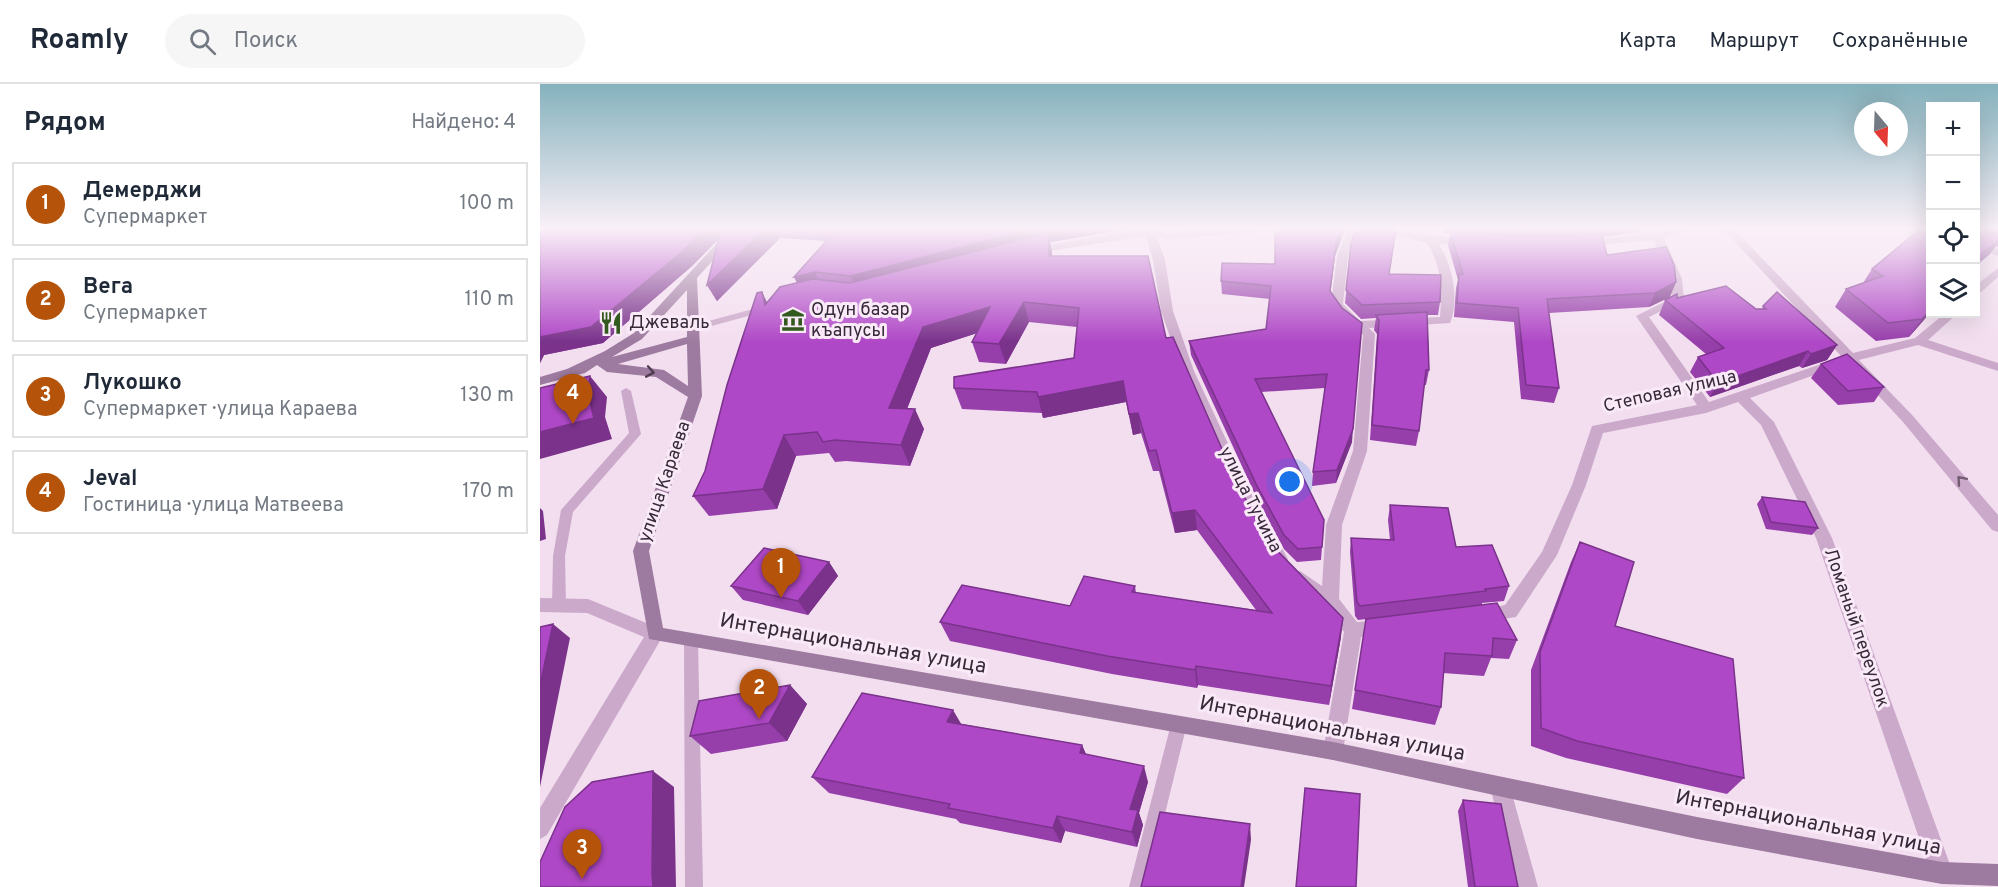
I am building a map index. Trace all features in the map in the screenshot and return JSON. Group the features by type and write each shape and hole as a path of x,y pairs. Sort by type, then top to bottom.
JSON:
{"main road":[{"path":"572,372 609,354 638,336 703,266"},
{"name":"улица Караева","path":"655,634 641,551 695,396 692,279"},
{"path":"540,381 693,334"},
{"path":"572,372 622,368 659,373 695,396"},
{"name":"Интернациональная улица","path":"655,634 1334,751 1697,828 1941,873 1998,875"}],"street":[{"name":"улица Тучина","path":"1160,266 1167,311 1188,370 1246,500 1276,555 1300,579 1330,601 1353,630"},
{"path":"1330,601 1334,525 1360,451 1369,334 1346,316 1337,304 1340,266"},
{"path":"1359,325 1446,320 1448,280 1445,266"},
{"path":"1671,266 1676,279 1678,300 1642,316 1706,408"},
{"path":"1763,266 1908,419 1998,526"},
{"path":"1980,287 1998,271"},
{"name":"Степовая улица","path":"1465,617 1510,612 1549,555 1579,485 1597,429 1706,408 1850,358 1919,341 1945,318"},
{"path":"1919,341 1998,367"},
{"name":"Ломаный переулок","path":"1741,397 1767,422 1824,538 1941,873"},
{"path":"540,605 588,606 655,634 540,828"},
{"path":"1334,751 1353,630 1398,625"},
{"path":"1500,788 1527,887"}],"lane":[{"path":"693,334 779,304"},
{"path":"559,606 559,556 567,510 635,434 626,391"},
{"path":"690,640 694,887"},
{"path":"1138,887 1179,724"}],"building":[{"path":"540,266 664,266 591,327 540,337"},
{"path":"712,266 726,266 707,285"},
{"path":"803,266 887,266 851,276 815,272 794,277"},
{"path":"915,266 1150,266 1166,338 1173,337 1236,481 1268,541 1343,618 1331,686 1196,666 1195,670 1107,656 940,622 962,585 1070,606 1084,576 1135,586 1132,592 1272,613 1195,510 1172,513 1156,450 1149,451 1138,413 1129,414 1123,381 1038,397 1037,392 954,388 954,377 1074,358 1079,308 1024,302 999,344 972,342 990,307 923,327 889,408 915,409 901,445 835,440 823,442 817,432 784,435 763,489 693,496 705,471 727,385 757,293 762,292 765,305 780,287 813,279 850,283"},
{"path":"1222,266 1333,266 1330,291 1342,308 1362,323 1353,429 1337,470 1313,472 1327,374 1255,379 1324,520 1322,547 1298,549 1284,535 1257,486 1189,341 1266,329 1271,286 1221,281"},
{"path":"1349,266 1390,266 1389,274 1441,275 1440,302 1362,305 1346,290"},
{"path":"1461,266 1674,266 1676,282 1655,293 1547,299 1559,388 1526,385 1518,308 1457,303 1459,274 1463,274"},
{"path":"1875,266 1926,266 1926,314 1922,319 1888,323 1846,289 1883,276 1872,269"},
{"path":"1726,286 1756,309 1766,309 1763,306 1777,292 1837,345 1811,354 1808,351 1718,383 1698,357 1724,348 1665,300 1677,294 1677,298"},
{"path":"1427,312 1429,370 1426,370 1419,431 1372,425 1379,320 1376,315"},
{"path":"1847,354 1884,387 1848,391 1821,364"},
{"path":"590,376 588,396 594,418 540,432 540,388"},
{"path":"1762,497 1805,502 1818,528 1771,522"},
{"path":"1390,505 1448,508 1456,547 1492,545 1509,586 1485,589 1486,591 1360,606 1357,602 1351,538 1394,540"},
{"path":"1580,542 1634,562 1615,626 1733,659 1744,778 1577,741 1541,728 1540,652"},
{"path":"764,548 829,562 798,601 731,586"},
{"path":"1497,603 1517,640 1493,638 1492,656 1445,653 1441,707 1355,690 1366,619"},
{"path":"553,624 540,685 540,627"},
{"path":"790,685 769,723 690,736 699,701"},
{"path":"862,693 953,710 947,722 1082,745 1080,753 1144,766 1130,809 1138,810 1132,832 1057,816 1053,828 948,808 950,804 812,777"},
{"path":"653,771 653,887 540,887 540,862 565,807 592,782"},
{"path":"1305,788 1360,794 1356,887 1296,887"},
{"path":"1463,800 1501,804 1518,887 1475,887"},
{"path":"1160,812 1250,824 1241,887 1141,887"}],"place":[{"name":"Одун базар къапусы","path":"793,320"},
{"name":"Джеваль","path":"611,323"},
{"name":"Jeval","path":"573,424"},
{"name":"Демерджи","path":"781,598"},
{"name":"Вега","path":"759,719"},
{"name":"Лукошко","path":"582,879"}]}
